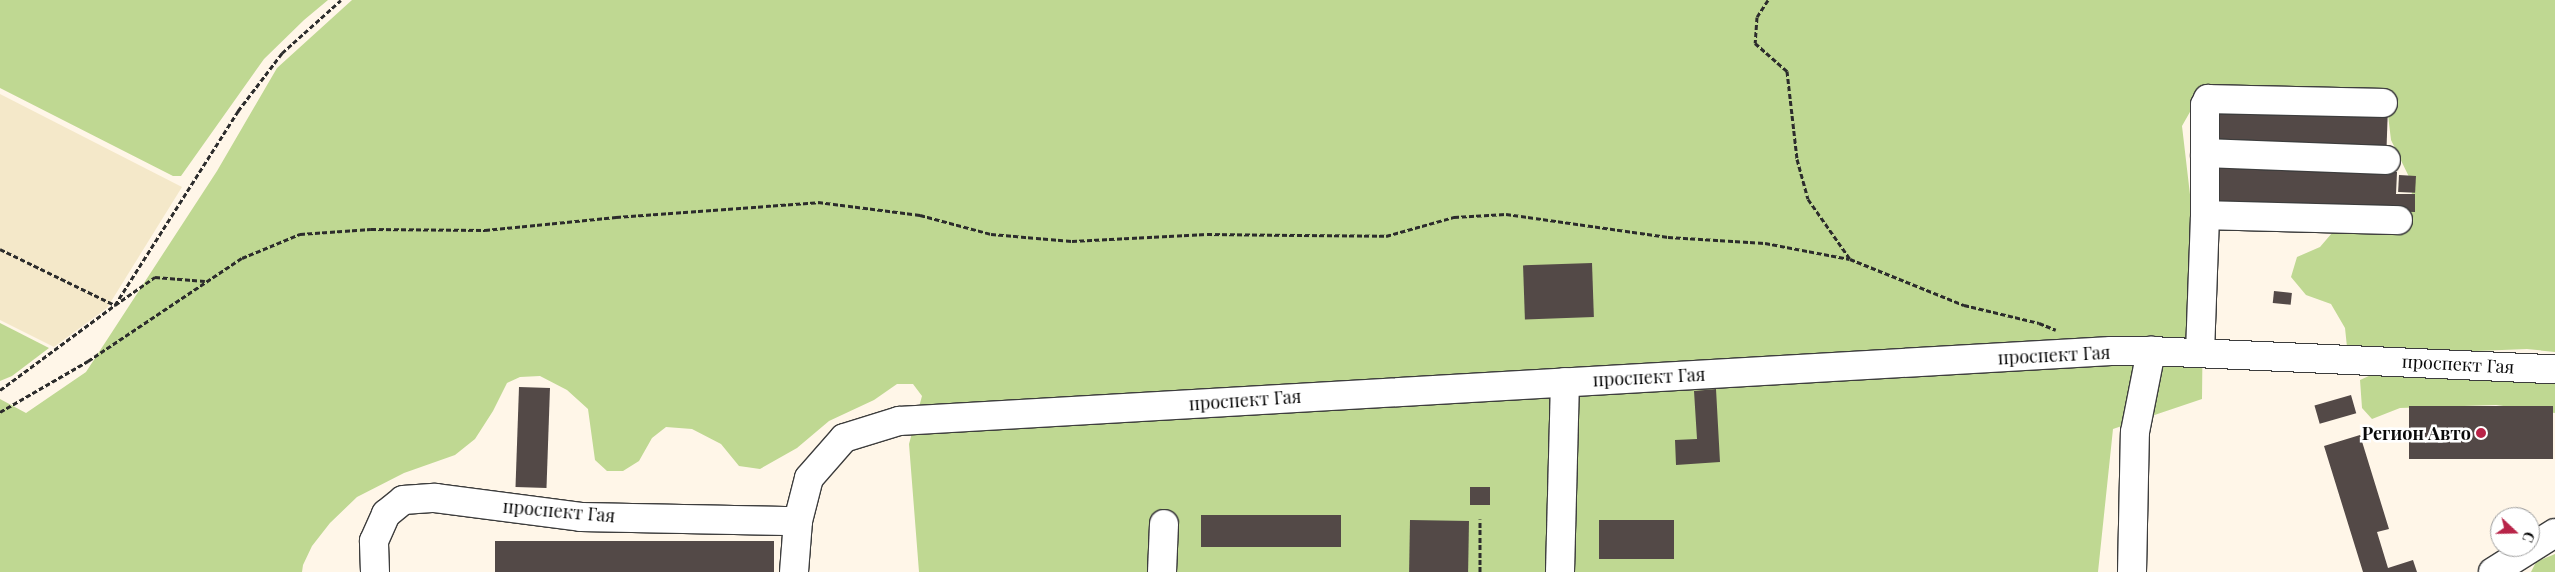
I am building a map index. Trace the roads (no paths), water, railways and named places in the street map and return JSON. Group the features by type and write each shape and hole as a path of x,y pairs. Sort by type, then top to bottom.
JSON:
{"street":[{"path":"2200,353 2205,215 2205,105 2208,99 2383,103"},
{"path":"2205,153 2386,160"},
{"path":"2205,215 2398,220"},
{"path":"2132,572 2135,432 2151,351"},
{"name":"проспект Гая","path":"794,572 798,521 809,478 844,438 899,421 1565,382 2151,351 2555,368"},
{"path":"1560,572 1565,382"},
{"name":"проспект Гая","path":"375,572 374,541 386,514 403,500 435,498 581,517 798,521"},
{"path":"1162,572 1164,524"},
{"path":"2493,572 2555,533"}],"place":[{"name":"Регион Авто","path":"2481,433"}]}
